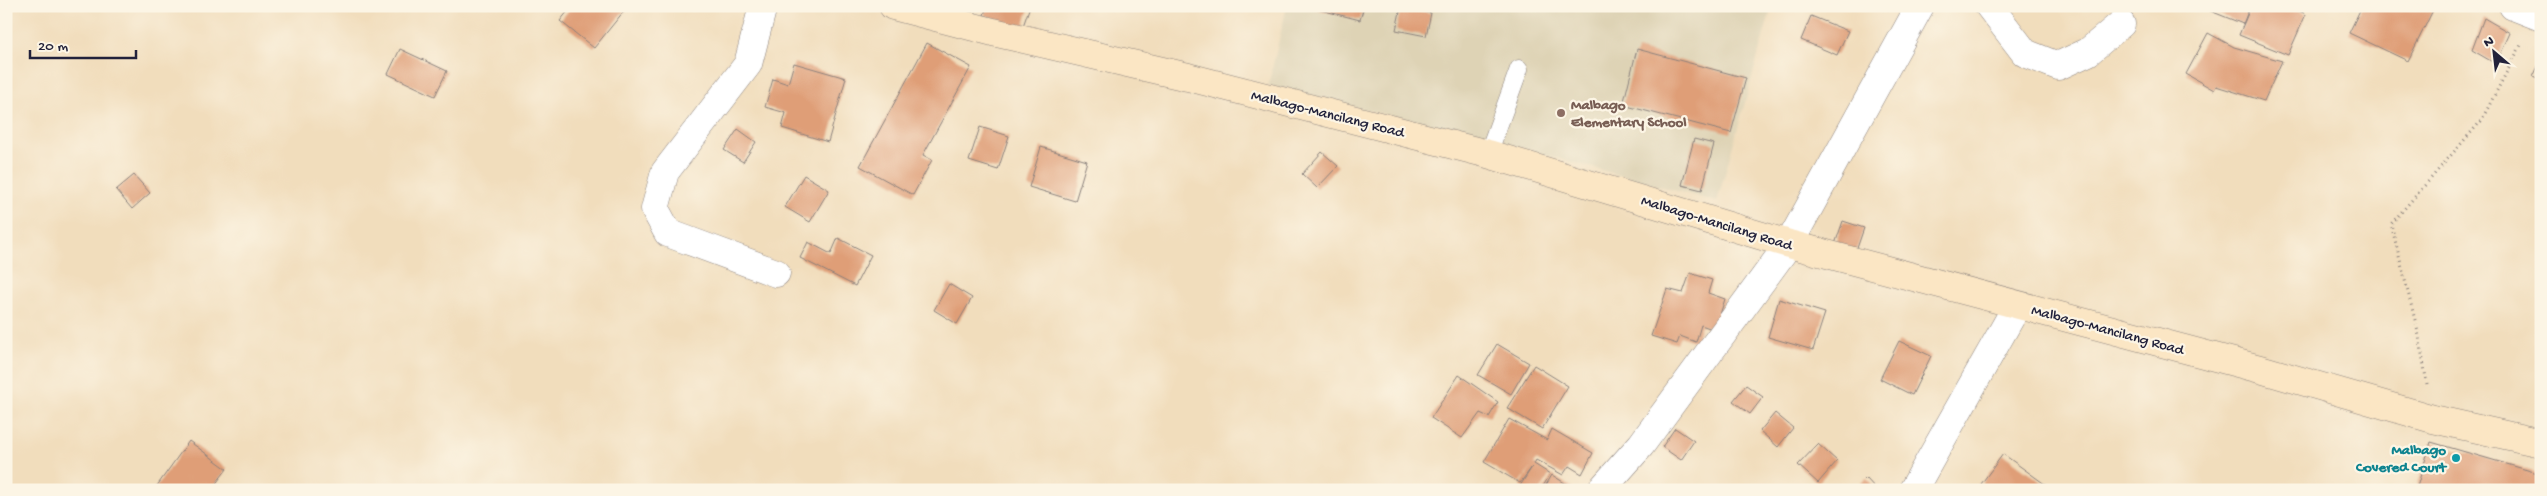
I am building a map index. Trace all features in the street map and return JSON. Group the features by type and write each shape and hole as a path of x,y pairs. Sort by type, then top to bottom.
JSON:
{"main road":[{"name":"Malbago-Mancilang Road","path":"893,6 993,32 1198,79 1488,154 1789,244 2260,369 2433,419 2541,443"}],"street":[{"path":"763,6 748,64 665,172 655,209 668,232 776,273"},
{"path":"1601,490 1641,445 1789,244 1920,6"},
{"path":"1989,6 2025,53 2058,66 2088,52 2121,24"},
{"path":"1913,490 2017,306"}],"lane":[{"path":"1488,154 1519,69"}],"path":[{"path":"2433,419 2419,336 2391,224 2481,121 2530,13"}],"shaded area":[{"name":"Malbago Elementary School","path":"1287,6 1772,6 1717,202 1492,140 1268,86"}],"building":[{"path":"572,6 628,6 594,48 560,21"},
{"path":"987,6 1030,6 1022,29 984,15"},
{"path":"1305,6 1364,6 1360,20"},
{"path":"2198,6 2250,6 2243,24"},
{"path":"2251,6 2287,6 2306,14 2288,55 2239,35"},
{"path":"2362,6 2435,6 2408,61 2349,33"},
{"path":"1401,7 1431,13 1426,36 1396,30"},
{"path":"1811,16 1848,31 1837,55 1801,40"},
{"path":"2484,18 2510,33 2496,64 2472,50"},
{"path":"2208,33 2234,47 2282,61 2264,101 2216,86 2214,90 2186,74"},
{"path":"927,43 971,67 923,155 932,160 913,195 860,166"},
{"path":"400,49 447,71 435,96 388,74"},
{"path":"1637,49 1746,78 1731,133 1623,105"},
{"path":"2541,60 2541,81 2533,77"},
{"path":"794,63 846,78 828,142 782,128 786,113 765,107 773,79 788,84"},
{"path":"980,127 1009,136 998,170 969,161"},
{"path":"738,129 756,142 743,162 724,150"},
{"path":"1694,139 1714,144 1702,190 1682,185"},
{"path":"1041,147 1087,161 1075,201 1029,187"},
{"path":"1322,152 1338,166 1317,188 1302,174"},
{"path":"134,175 150,193 132,209 116,190"},
{"path":"804,175 829,190 810,222 785,207"},
{"path":"1843,221 1864,228 1855,254 1834,247"},
{"path":"838,238 871,255 855,286 800,258 808,242 831,254"},
{"path":"1690,273 1712,280 1708,293 1725,299 1715,330 1701,325 1696,342 1680,336 1677,344 1651,336 1667,289 1683,293"},
{"path":"949,284 972,298 957,324 934,310"},
{"path":"1779,299 1825,313 1813,350 1768,337"},
{"path":"1899,341 1931,356 1912,395 1880,379"},
{"path":"1497,344 1529,363 1511,394 1478,375"},
{"path":"1534,365 1568,386 1542,429 1507,408"},
{"path":"1459,375 1498,402 1489,417 1480,413 1462,438 1431,418"},
{"path":"1746,385 1763,397 1750,414 1733,401"},
{"path":"1775,413 1793,428 1778,447 1760,431"},
{"path":"1509,419 1547,440 1552,429 1593,453 1582,474 1569,466 1563,475 1536,460 1534,464 1550,474 1541,490 1526,490 1520,486 1532,467 1520,483 1484,462"},
{"path":"1675,428 1694,441 1681,460 1662,447"},
{"path":"189,441 227,469 214,486 220,490 154,490"},
{"name":"Malbago Covered Court","path":"2431,442 2541,474 2541,490 2416,490"},
{"path":"1818,444 1837,461 1818,483 1798,465"},
{"path":"2003,454 2053,490 1989,490 1981,484"},
{"path":"1552,475 1576,490 1543,490"},
{"path":"1866,478 1877,490 1854,490"}],"place":[{"name":"Malbago Elementary School","path":"1561,113"},
{"name":"Malbago Covered Court","path":"2456,458"}]}
